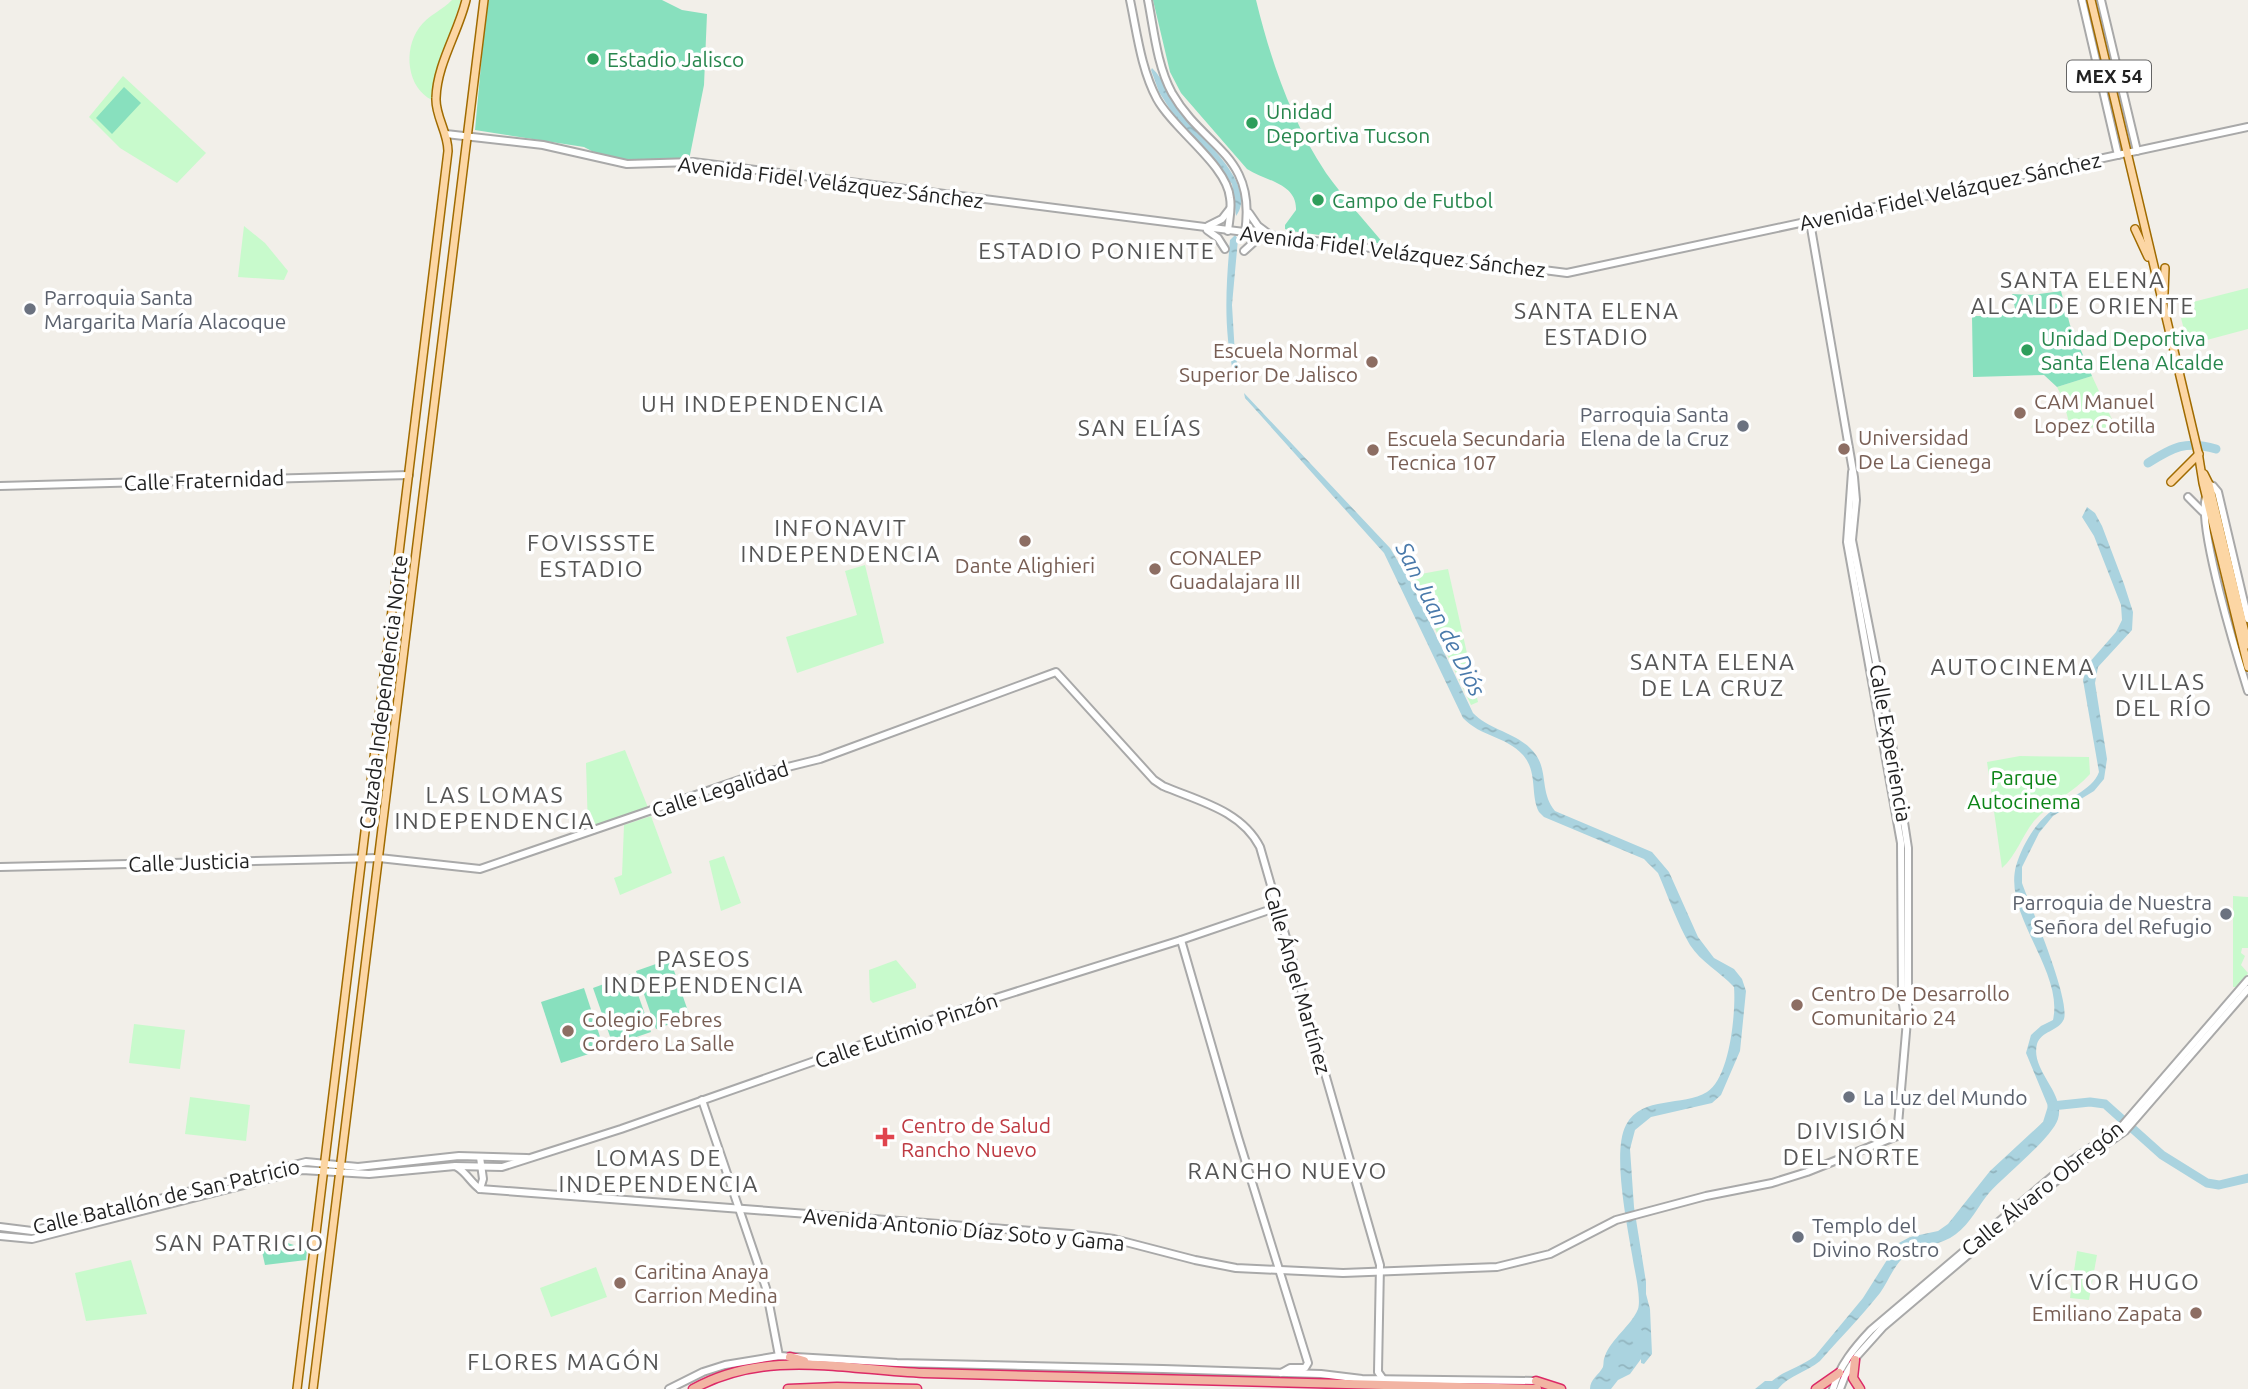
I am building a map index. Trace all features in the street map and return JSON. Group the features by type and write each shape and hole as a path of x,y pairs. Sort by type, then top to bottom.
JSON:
{"highway":[{"path":"790,1357 868,1371 1477,1387 1537,1385 1562,1389"},
{"path":"693,1389 704,1382 748,1369 830,1359"},
{"path":"1855,1360 1853,1378 1860,1389"},
{"path":"1816,1389 1839,1373"},
{"path":"1462,1381 1477,1387 1493,1382"},
{"path":"788,1389 917,1389"}],"main road":[{"name":"Calzada Independencia Norte","path":"297,1389 327,1167 448,150 446,134 437,111 436,94 441,70 466,0"},
{"name":"Calzada Independencia Norte","path":"313,1389 484,0"},
{"name":"MEX 54","path":"2091,0 2206,484 2248,645"},
{"path":"2135,229 2155,272"},
{"path":"2163,304 2165,268"},
{"path":"2171,482 2199,453"},
{"name":"MEX 54","path":"2206,484 2206,497 2245,656 2244,667"}],"street":[{"path":"1130,0 1151,87 1170,118 1227,184 1230,197 1228,231"},
{"path":"1148,0 1166,79 1185,110 1234,163 1242,178 1248,199 1245,233"},
{"path":"2082,0 2118,155"},
{"path":"2101,0 2137,151"},
{"name":"Avenida Fidel Velázquez Sánchez","path":"446,134 543,145 626,164 693,162 1567,273 2248,127"},
{"path":"1199,227 1218,222 1230,209"},
{"path":"1248,212 1258,226 1272,236"},
{"name":"Calle Experiencia","path":"1810,222 1852,471 1847,542 1901,843 1902,998 1906,1018 1897,1136"},
{"path":"1199,227 1215,235 1226,249"},
{"path":"1244,251 1255,241 1272,236"},
{"name":"Calle Fraternidad","path":"0,486 409,475"},
{"path":"2206,484 2218,492 2248,620"},
{"path":"2188,497 2203,512"},
{"path":"2206,497 2203,512 2248,691"},
{"name":"Calle Legalidad","path":"379,858 480,869 751,776 820,759 1056,672"},
{"name":"Calle Ángel Martínez","path":"1056,672 1154,780 1224,810 1246,827 1260,847 1380,1265 1378,1372 1383,1379"},
{"name":"Calle Justicia","path":"0,867 379,858"},
{"name":"Calle Eutimio Pinzón","path":"340,1168 369,1174 455,1166 502,1167 536,1158 980,1003 1278,907"},
{"path":"1181,940 1309,1365 1305,1368 1290,1368 1281,1374"},
{"name":"Calle Álvaro Obregón","path":"1840,1389 1866,1343 1883,1327 2035,1198 2123,1129 2248,980"},
{"name":"Calle Álvaro Obregón","path":"2129,1122 2248,989"},
{"path":"702,1100 766,1288 779,1356"},
{"name":"Calle Álvaro Obregón","path":"1833,1389 1839,1373 1858,1344 1880,1322 2067,1164 2123,1129"},
{"name":"Avenida Antonio Díaz Soto y Gama","path":"480,1189 1084,1235 1115,1239 1207,1263 1279,1271 1380,1272 1497,1267 1550,1254 1616,1220 1706,1196 1772,1183 1897,1136"},
{"name":"Calle Eutimio Pinzón","path":"327,1167 365,1167 459,1156 536,1158"},
{"path":"455,1166 465,1171 480,1189 483,1179 480,1157"},
{"name":"Calle Batallón de San Patricio","path":"0,1227 32,1231 306,1162 327,1167"},
{"path":"398,1162 399,1171"},
{"name":"Calle Batallón de San Patricio","path":"0,1236 32,1238 302,1170 327,1167"},
{"path":"669,1389 703,1371 779,1356 1537,1385"}],"green space":[{"path":"452,0 461,0 434,80 432,100 417,87 413,78 409,57 411,47 423,23"},
{"name":"Estadio Jalisco","path":"487,0 662,0 682,10 707,14 704,85 689,160 622,159 596,153 584,147 475,130"},
{"name":"Unidad Deportiva Tucson","path":"1153,0 1256,0 1276,68 1302,132 1326,173 1384,244 1285,229 1296,210 1291,194 1279,184 1247,169 1181,93 1170,72"},
{"path":"123,76 206,153 177,183 120,148 89,117"},
{"path":"124,87 141,103 112,134 96,118"},
{"path":"244,226 265,243 288,271 284,280 238,277"},
{"path":"2248,288 2248,329 2188,345 2181,318 2189,316 2185,304"},
{"name":"Unidad Deportiva Santa Elena Alcalde","path":"2061,291 2070,325 2092,376 2057,387 2044,375 1973,377 1972,316 2016,313 2012,294 2032,295"},
{"path":"2092,376 2116,428 2070,427 2057,387"},
{"path":"865,565 884,643 797,673 786,637 857,615 845,571"},
{"path":"1448,569 1478,702 1471,705 1410,576"},
{"path":"625,750 649,810 588,829 586,763"},
{"name":"Parque Autocinema","path":"2020,756 2089,757 2090,774 2034,821 2002,868 1987,762"},
{"path":"651,816 672,873 620,895 614,878 622,875 624,825"},
{"path":"724,856 741,903 721,911 709,861"},
{"path":"2233,896 2248,897 2248,948 2242,948 2241,953 2245,956 2241,965 2248,973 2240,987 2233,987"},
{"path":"670,959 690,1017 656,1029 636,971"},
{"path":"896,960 916,984 916,988 873,1003 870,1000 869,970"},
{"path":"631,974 651,1032 613,1045 593,988"},
{"path":"584,988 604,1049 561,1063 541,1002"},
{"path":"134,1024 185,1030 180,1069 129,1063"},
{"path":"190,1097 250,1105 246,1141 185,1134"},
{"path":"258,1234 307,1249 306,1260 265,1265"},
{"path":"2077,1251 2097,1255 2089,1300 2070,1298"},
{"path":"131,1260 147,1314 86,1321 75,1273"},
{"path":"596,1267 607,1297 551,1317 540,1288"}],"water":[{"path":"1152,68 1181,113 1234,176 1240,190 1241,204 1236,216 1232,184 1176,119 1159,92"},
{"path":"1235,235 1238,239 1232,305 1235,355 1240,374 1238,378 1234,376 1231,359 1226,308 1230,240"},
{"path":"1244,393 1390,548 1411,583 1473,713 1522,742 1536,755 1542,768 1547,797 1555,811 1652,852 1669,872 1698,937 1714,958 1734,969 1742,979 1746,991 1740,1051 1721,1095 1712,1103 1651,1117 1635,1130 1630,1149 1634,1207 1650,1309 1652,1354 1644,1364 1641,1359 1630,1374 1618,1380 1611,1389 1590,1389 1590,1386 1603,1367 1608,1350 1631,1321 1639,1305 1622,1194 1622,1138 1626,1125 1642,1109 1697,1096 1707,1092 1715,1084 1730,1043 1734,987 1690,945 1658,873 1644,859 1544,817 1539,812 1531,769 1523,755 1463,718 1384,553 1245,398"},
{"path":"2087,507 2095,513 2102,526 2133,612 2132,630 2098,667 2095,683 2107,759 2104,779 2094,791 2053,816 2039,833 2022,867 2022,883 2056,973 2064,1008 2062,1023 2042,1036 2037,1044 2036,1054 2057,1100 2058,1119 2038,1146 1989,1193 1961,1230 1950,1238 1915,1250 1903,1258 1880,1293 1820,1361 1787,1380 1778,1389 1755,1389 1765,1381 1772,1381 1815,1356 1863,1298 1897,1244 1910,1237 1938,1231 1948,1224 1990,1171 2043,1122 2048,1106 2026,1053 2031,1035 2053,1020 2054,1001 2043,963 2018,904 2014,885 2016,866 2034,830 2056,807 2084,790 2096,779 2099,772 2083,680 2088,664 2116,632 2122,620 2121,605 2094,536 2082,517"}],"waterway":[{"path":"2148,463 2165,453 2188,445 2216,449"},
{"path":"2052,1106 2090,1102 2105,1104 2162,1155 2207,1183 2219,1185 2248,1178"}],"place":[{"name":"Estadio Jalisco","path":"593,59"},
{"name":"Unidad Deportiva Tucson","path":"1252,123"},
{"name":"Campo de Futbol","path":"1318,200"},
{"name":"Parroquia Santa Margarita María Alacoque","path":"30,309"},
{"name":"Unidad Deportiva Santa Elena Alcalde","path":"2027,350"},
{"name":"Escuela Normal Superior De Jalisco","path":"1372,362"},
{"name":"CAM Manuel Lopez Cotilla","path":"2020,413"},
{"name":"Parroquia Santa Elena de la Cruz","path":"1743,426"},
{"name":"Universidad De La Cienega","path":"1844,449"},
{"name":"Escuela Secundaria Tecnica 107","path":"1373,450"},
{"name":"Dante Alighieri","path":"1025,541"},
{"name":"CONALEP Guadalajara III","path":"1155,569"},
{"name":"Parroquia de Nuestra Señora del Refugio","path":"2226,914"},
{"name":"Centro De Desarrollo Comunitario 24","path":"1797,1005"},
{"name":"Colegio Febres Cordero La Salle","path":"568,1031"},
{"name":"La Luz del Mundo","path":"1849,1097"},
{"name":"Centro de Salud Rancho Nuevo","path":"885,1137"},
{"name":"Templo del Divino Rostro","path":"1798,1237"},
{"name":"Caritina Anaya Carrion Medina","path":"620,1283"},
{"name":"Emiliano Zapata","path":"2196,1313"}],"district":[{"name":"ESTADIO PONIENTE","path":"1097,250"},
{"name":"SANTA ELENA ALCALDE ORIENTE","path":"2083,292"},
{"name":"SANTA ELENA ESTADIO","path":"1597,323"},
{"name":"UH INDEPENDENCIA","path":"763,403"},
{"name":"SAN ELÍAS","path":"1140,427"},
{"name":"INFONAVIT INDEPENDENCIA","path":"841,540"},
{"name":"FOVISSSTE ESTADIO","path":"592,555"},
{"name":"AUTOCINEMA","path":"2013,666"},
{"name":"SANTA ELENA DE LA CRUZ","path":"1713,674"},
{"name":"VILLAS DEL RÍO","path":"2164,694"},
{"name":"LAS LOMAS INDEPENDENCIA","path":"495,807"},
{"name":"PASEOS INDEPENDENCIA","path":"704,971"},
{"name":"DIVISIÓN DEL NORTE","path":"1852,1143"},
{"name":"LOMAS DE INDEPENDENCIA","path":"659,1170"},
{"name":"RANCHO NUEVO","path":"1288,1170"},
{"name":"SAN PATRICIO","path":"240,1242"},
{"name":"VÍCTOR HUGO","path":"2115,1281"},
{"name":"FLORES MAGÓN","path":"564,1361"}],"water label":[{"name":"San Juan de Diós","path":"1441,619"}]}
